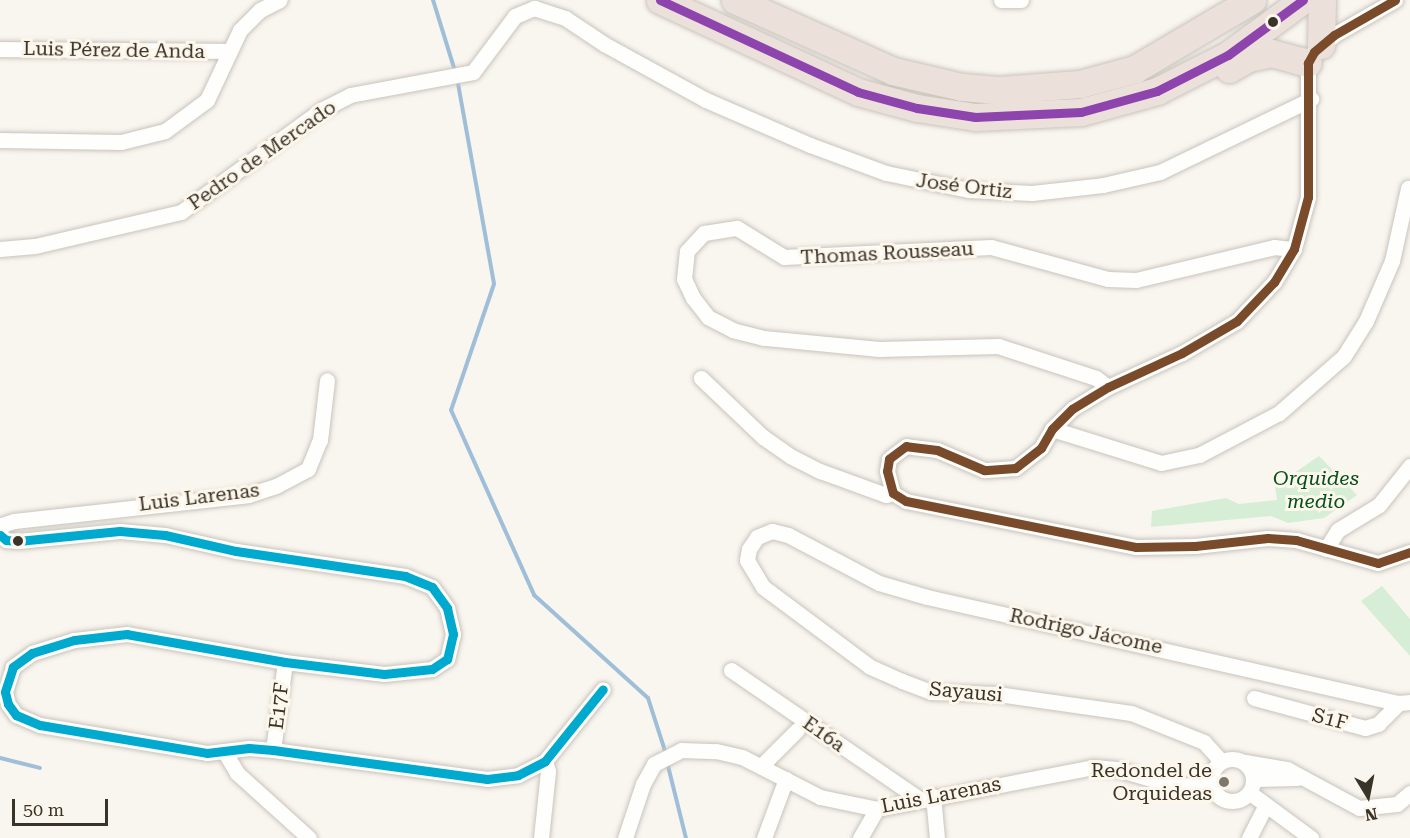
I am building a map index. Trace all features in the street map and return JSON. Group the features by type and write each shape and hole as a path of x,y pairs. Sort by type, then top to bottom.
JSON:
{"highway":[{"path":"660,0 858,92 917,108 975,117 1038,117 1109,105 1162,101 1261,54 1315,54 1322,0"},
{"path":"735,0 893,71 923,80 1000,90 1080,84 1136,69 1252,0"},
{"path":"1109,105 1189,77 1228,55 1303,0"}],"street":[{"path":"0,140 121,142 165,130 207,100 222,72 228,51 249,20 280,0"},
{"path":"1001,0 1022,0"},
{"path":"1395,0 1315,54 1308,197 1294,249 1274,282 1237,321 1182,353 1108,387 1072,409 1052,429 1029,459 1001,471 964,464 937,450 906,446 889,459 887,471 893,493 906,501 1136,547 1195,546 1268,538 1326,549 1378,563 1410,552"},
{"name":"Pedro de Mercado","path":"0,249 35,246 181,212 323,109 350,95 473,72 509,22 523,11 546,10 564,18 626,56"},
{"name":"Luis Pérez de Anda","path":"0,49 228,51"},
{"name":"José Ortiz","path":"626,56 706,100 810,145 886,173 969,190 1032,193 1103,185 1160,172 1311,99"},
{"path":"1052,429 1161,463 1199,455 1279,413 1344,356 1366,321 1390,270 1408,188"},
{"name":"Thomas Rousseau","path":"1108,387 1096,378 998,346 879,349 764,338 733,330 708,316 693,298 684,279 687,251 704,233 737,228 784,257 991,248 1108,279 1136,280 1274,248 1294,249"},
{"path":"701,378 764,437 790,456 820,471 886,495 893,493"},
{"name":"Luis Larenas","path":"285,662 384,674 418,674 447,659 453,634 447,608 432,587 405,576 236,551 153,534 120,531 6,540 0,533 2,525 14,521 248,495 276,486 308,469 320,440 327,380"},
{"path":"1326,549 1338,530 1379,505 1410,466"},
{"name":"Rodrigo Jácome","path":"772,531 788,535 879,583 927,597 1404,702"},
{"name":"Sayausi","path":"772,531 757,537 748,549 747,560 752,573 763,586 868,666 931,692 998,694 1145,717 1204,742 1221,761"},
{"path":"285,662 127,634 74,640 33,653 12,667 5,692 8,704 16,715 40,725 207,753 273,750 487,779 518,775 544,761 603,689"},
{"name":"E17F","path":"273,750 285,662"},
{"name":"E16a","path":"731,670 925,797"},
{"name":"S1F","path":"1254,698 1365,728 1378,724 1404,702"},
{"path":"761,766 797,730"},
{"name":"Luis Larenas","path":"625,838 643,784 659,762 681,750 716,751 761,766 820,797 877,809 925,797 1093,767 1117,769 1175,786 1211,783"},
{"path":"224,751 237,773 309,838"},
{"path":"1300,778 1252,786 1238,801 1224,800 1211,783 1215,767 1221,761 1238,759 1287,769 1359,808 1397,804 1410,793"},
{"path":"541,838 548,771 544,761"},
{"path":"1245,762 1252,786 1265,806 1310,838"},
{"path":"764,838 786,779"},
{"path":"925,797 937,838"},
{"path":"1249,838 1265,806"},
{"path":"860,838 877,809"}],"green space":[{"name":"Orquides medio","path":"1319,456 1357,495 1324,518 1288,523 1271,516 1151,527 1152,511 1226,498 1239,504 1277,500 1275,486"},
{"path":"1382,586 1410,619 1410,656 1361,601"}],"waterway":[{"path":"433,0 455,71"},
{"path":"457,78 494,284 451,410 534,595 648,698 666,754"},
{"path":"0,758 40,768"},
{"path":"667,762 686,838"}],"transit line":[{"path":"660,0 858,92 917,108 975,117 1081,112 1157,91 1228,55 1303,0"},
{"path":"1395,0 1334,35 1314,52 1308,63 1308,197 1294,249 1274,282 1237,321 1182,353 1108,387 1072,409 1052,429 1041,448 1015,468 984,470 937,450 906,446 889,459 887,471 893,493 906,501 1136,547 1195,546 1268,538 1296,540 1378,563 1410,552"},
{"path":"0,535 6,540 18,541 120,531 165,535 236,551 405,576 432,587 447,608 453,634 447,659 432,669 384,674 285,662 127,634 74,640 32,653 13,667 5,692 8,704 16,715 40,725 207,753 249,748 273,750 487,779 518,775 545,761 603,689"}],"place":[{"name":"Redondel de Orquideas","path":"1224,782"}]}
